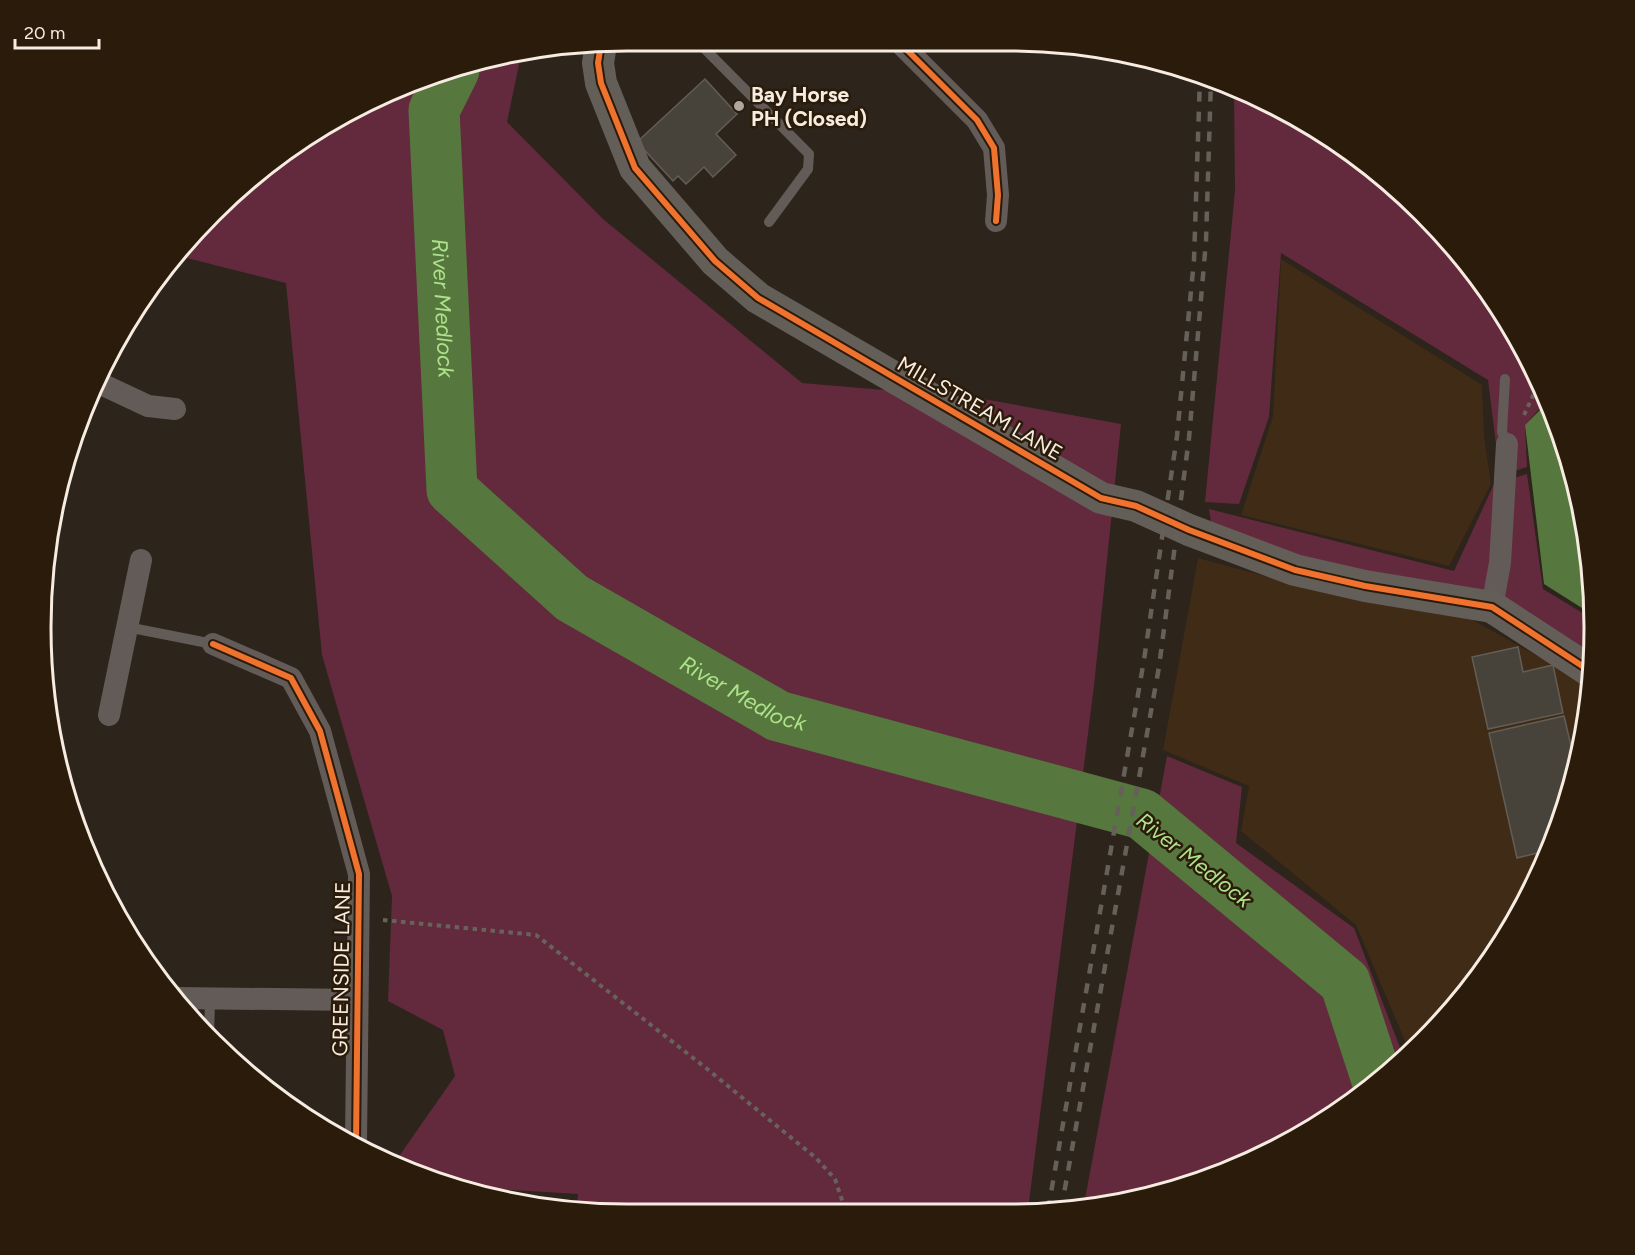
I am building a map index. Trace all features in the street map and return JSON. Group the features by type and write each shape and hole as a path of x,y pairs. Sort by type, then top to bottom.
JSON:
{"street":[{"path":"907,51 977,120 994,148 998,195 996,221"},
{"name":"MILLSTREAM LANE","path":"600,52 598,63 601,83 635,168 715,261 758,298 1101,498 1136,506 1189,530 1295,570 1365,586 1492,607"},
{"path":"104,386 148,406 175,409"},
{"path":"1507,444 1500,563 1492,607 1583,666"},
{"path":"109,715 141,560"},
{"name":"GREENSIDE LANE","path":"213,644 291,678 320,731 359,874 356,1136"},
{"path":"186,998 357,1000"}],"lane":[{"path":"707,51 809,154 808,169 769,222"},
{"path":"1505,379 1502,432 1507,444"},
{"path":"127,627 213,644"},
{"path":"209,1024 210,999"}],"path":[{"path":"359,918 536,935 706,1068 816,1158 835,1179 843,1204"}],"shaded area":[{"path":"520,61 507,122 603,219 802,383 978,398 1121,424 1094,686 1029,1203 590,1203 577,1202 578,1194 499,1189 478,1184 399,1156 455,1076 443,1030 388,1001 392,896 322,655 286,283 185,258 247,194 307,148 339,128 373,110 442,82"},
{"path":"1234,98 1296,128 1328,148 1388,194 1441,247 1465,277 1507,339 1525,373 1540,408 1525,425 1527,467 1500,476 1488,380 1281,253 1269,417 1239,504 1205,502 1235,191"},
{"path":"1281,259 1482,385 1484,436 1491,484 1449,566 1241,515 1273,416"},
{"path":"1541,409 1564,478 1573,515 1579,552 1583,609 1544,584 1525,425"},
{"path":"1527,474 1543,589 1584,614 1583,657 1439,588 1262,546 1212,528 1209,509 1454,571 1494,484"},
{"path":"1198,558 1335,595 1471,619 1581,681 1573,740 1564,777 1540,848 1525,882 1487,948 1465,978 1441,1008 1406,1044 1356,925 1241,831 1249,786 1163,750"},
{"path":"1167,756 1242,787 1236,843 1354,928 1401,1049 1328,1107 1262,1145 1193,1173 1157,1184 1085,1199"}],"building":[{"path":"705,79 737,114 716,134 736,155 713,177 704,167 686,184 678,176 673,181 637,142"},
{"path":"1518,647 1523,672 1553,665 1563,713 1488,729 1472,657"},
{"path":"1564,716 1571,747 1553,813 1538,853 1517,858 1489,733"}],"waterway":[{"name":"River Medlock","path":"449,80 434,110 452,490 572,598 778,716 1142,814 1345,982 1374,1072"}],"railway":[{"path":"1049,1203 1144,660 1177,436 1194,260 1200,84"},
{"path":"1063,1201 1159,667 1189,438 1206,241 1211,89"}],"cycle path":[{"path":"908,51 977,120 994,148 998,195 996,221"},
{"path":"600,52 598,63 601,83 635,168 715,261 758,298 1101,498 1136,506 1189,530 1295,570 1365,586 1492,607 1583,666"},
{"path":"213,644 291,678 320,731 359,874 356,1136"}],"place":[{"name":"Bay Horse PH (Closed)","path":"739,106"}]}
